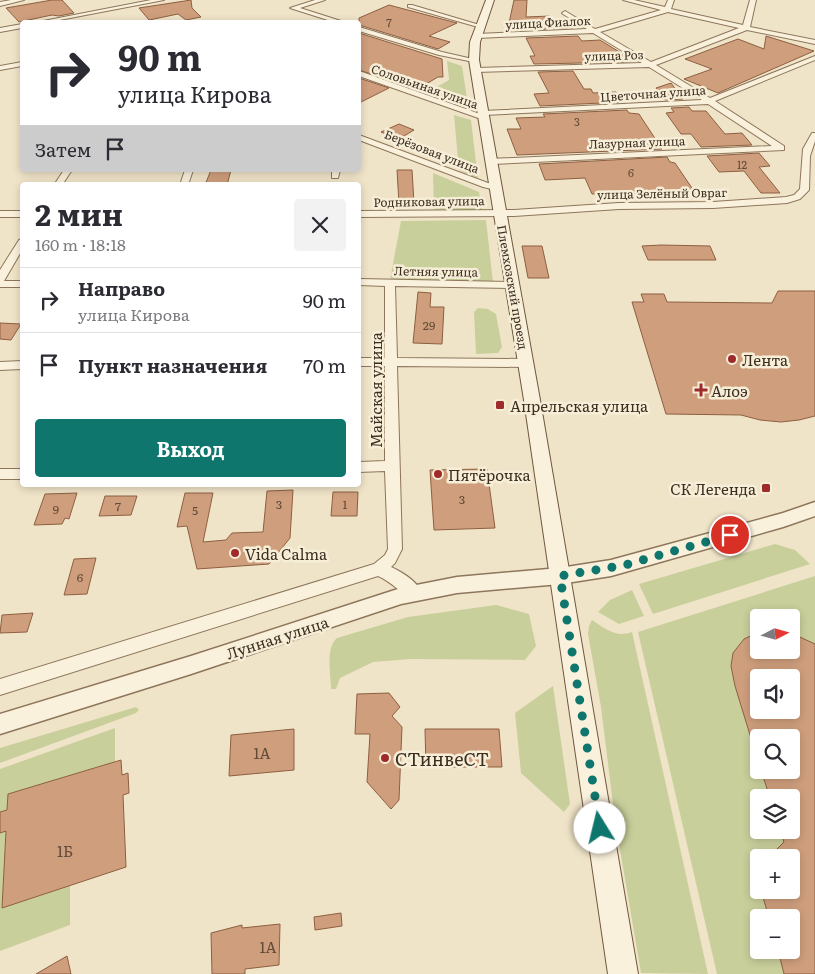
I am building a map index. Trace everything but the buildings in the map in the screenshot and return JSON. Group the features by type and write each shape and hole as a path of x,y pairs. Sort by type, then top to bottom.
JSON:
{"main road":[{"name":"Племхозский проезд","path":"490,0 478,31 475,65 526,363 623,974"}],"street":[{"path":"0,4 21,0"},
{"path":"52,20 161,0"},
{"path":"322,0 293,8 332,20"},
{"path":"626,0 815,42"},
{"path":"667,10 671,0"},
{"path":"746,28 753,0"},
{"name":"улица Фиалок","path":"410,6 478,31 595,31 667,10"},
{"path":"564,13 709,102"},
{"path":"0,30 20,26"},
{"name":"улица Роз","path":"361,30 475,65 650,65 746,28"},
{"name":"Цветочная улица","path":"484,115 709,102 815,58"},
{"path":"0,74 3,68 20,64"},
{"name":"Соловьиная улица","path":"361,75 484,115"},
{"name":"Лазурная улица","path":"492,161 780,149 780,146 709,102"},
{"path":"810,184 804,158 809,143 815,135"},
{"name":"Берёзовая улица","path":"361,138 486,185 496,187"},
{"name":"улица Зелёный Овраг","path":"500,213 619,206 767,203 797,198 810,184"},
{"name":"Родниковая улица","path":"361,214 500,213"},
{"path":"0,214 20,214"},
{"path":"0,279 20,245"},
{"name":"Летняя улица","path":"361,282 512,285"},
{"name":"Майская улица","path":"361,467 392,466 390,282"},
{"path":"0,284 20,284"},
{"path":"361,362 526,363"},
{"path":"0,366 20,365"},
{"path":"0,687 379,569 390,559 395,549 392,466"},
{"path":"0,474 20,474"},
{"name":"Лунная улица","path":"0,724 191,665 414,592 457,585 560,576 625,565 783,520 815,509"},
{"path":"379,569 395,576 414,592"}],"green space":[{"path":"447,61 462,66 469,112 421,96 449,80"},
{"path":"454,115 471,120 478,180 459,170"},
{"path":"433,173 479,192 482,213 434,214"},
{"path":"486,220 493,282 390,280 401,221"},
{"path":"478,308 488,309 496,314 502,347 498,353 476,354 474,312"},
{"path":"775,544 795,550 810,564 653,614 639,584"},
{"path":"815,576 815,974 717,974 638,632"},
{"path":"632,590 644,616 619,624 598,612 610,600"},
{"path":"496,605 529,614 536,646 525,660 411,659 373,662 340,678 336,689 331,689 330,655 333,642 337,638 408,617"},
{"path":"592,620 616,633 627,634 632,632 708,974 641,973 615,820 601,707 588,634"},
{"path":"553,686 570,804 564,812 521,773 515,713"},
{"path":"136,707 139,710 136,713 0,763 0,748"},
{"path":"115,728 115,762 8,794 7,810 0,812 0,769"},
{"path":"6,831 2,907 70,885 70,925 0,951 0,833"}],"place":[{"name":"Лента","path":"732,359"},
{"name":"Алоэ","path":"701,390"},
{"name":"Апрельская улица","path":"500,405"},
{"name":"Пятёрочка","path":"438,474"},
{"name":"СК Легенда","path":"766,488"},
{"name":"Vida Calma","path":"235,553"},
{"name":"СТинвеСТ","path":"385,758"}],"route":[{"path":"600,828 560,576 625,565 730,535"}]}
